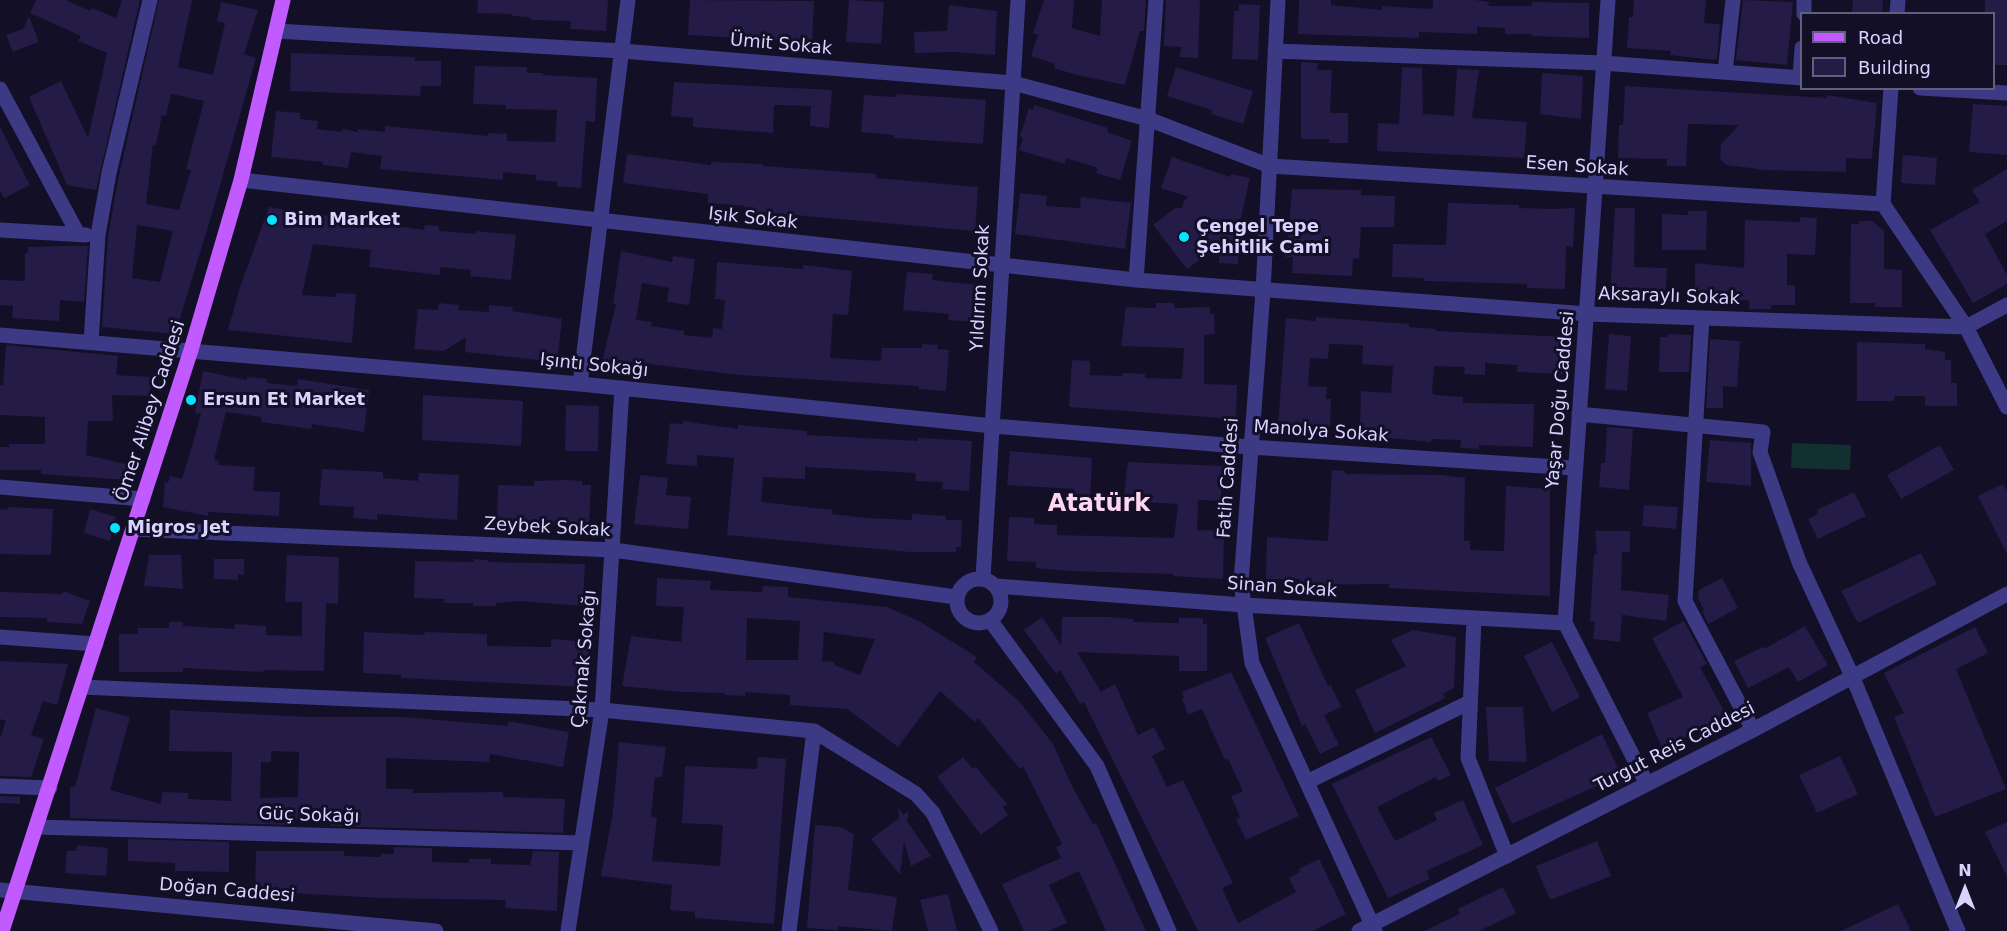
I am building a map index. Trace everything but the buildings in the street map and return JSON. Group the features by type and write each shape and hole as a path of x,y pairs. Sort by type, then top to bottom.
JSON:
{"main road":[{"name":"Ömer Alibey Caddesi","path":"2,931 8,891 37,827 191,350 240,180 283,0"}],"street":[{"path":"91,342 98,236 109,173 150,0"},
{"path":"580,384 628,0"},
{"name":"Yıldırım Sokak","path":"990,582 993,426 1018,0"},
{"path":"1136,280 1156,0"},
{"name":"Fatih Caddesi","path":"1278,0 1263,291 1241,583 1243,606 1252,663 1307,782 1369,929"},
{"name":"Yaşar Doğu Caddesi","path":"1565,623 1574,468 1588,314 1593,188 1608,0"},
{"path":"1725,72 1733,0"},
{"name":"Ümit Sokak","path":"276,31 622,51 1013,82 1148,119 1270,166"},
{"path":"1275,51 1603,63 1800,78"},
{"path":"0,89 78,234"},
{"path":"1891,90 1883,204 1966,327 2007,407"},
{"path":"1955,90 2007,93"},
{"name":"Esen Sokak","path":"1270,166 1593,188 1883,204"},
{"name":"Işık Sokak","path":"240,180 1002,266 1263,291"},
{"path":"0,231 98,236"},
{"name":"Aksaraylı Sokak","path":"1263,291 1588,314 1966,327"},
{"path":"1966,327 2007,305"},
{"path":"1702,318 1685,602 1753,730"},
{"name":"Işıntı Sokağı","path":"0,335 580,384 993,426"},
{"name":"Çakmak Sokağı","path":"568,931 602,710 622,388"},
{"path":"1580,414 1697,423 1763,432 1760,452 1799,562 1853,678 1958,931"},
{"name":"Manolya Sokak","path":"993,426 1250,447 1574,468"},
{"path":"0,487 143,499"},
{"name":"Zeybek Sokak","path":"134,529 613,550 956,597"},
{"path":"975,578 990,582 1002,601 996,615 983,623 968,621 958,611 956,597 963,585 975,578"},
{"name":"Sinan Sokak","path":"990,582 1243,606 1474,620 1565,623"},
{"name":"Turgut Reis Caddesi","path":"1369,929 1853,678 2007,594"},
{"path":"990,620 1096,766 1169,931"},
{"path":"1474,620 1468,758 1507,856"},
{"path":"1565,623 1647,784"},
{"path":"0,638 96,644"},
{"path":"82,687 602,710 814,731 916,794 933,813 991,931"},
{"path":"1307,782 1470,702"},
{"path":"789,931 814,731"},
{"path":"0,786 50,788"},
{"name":"Güç Sokağı","path":"37,827 581,843"},
{"name":"Doğan Caddesi","path":"8,891 436,931"}],"green space":[{"path":"1792,443 1851,445 1850,470 1791,468"}],"place":[{"name":"Bim Market","path":"272,220"},
{"name":"Çengel Tepe Şehitlik Cami","path":"1184,237"},
{"name":"Ersun Et Market","path":"191,400"},
{"name":"Migros Jet","path":"115,528"}],"district":[{"name":"Atatürk","path":"1099,505"}]}
